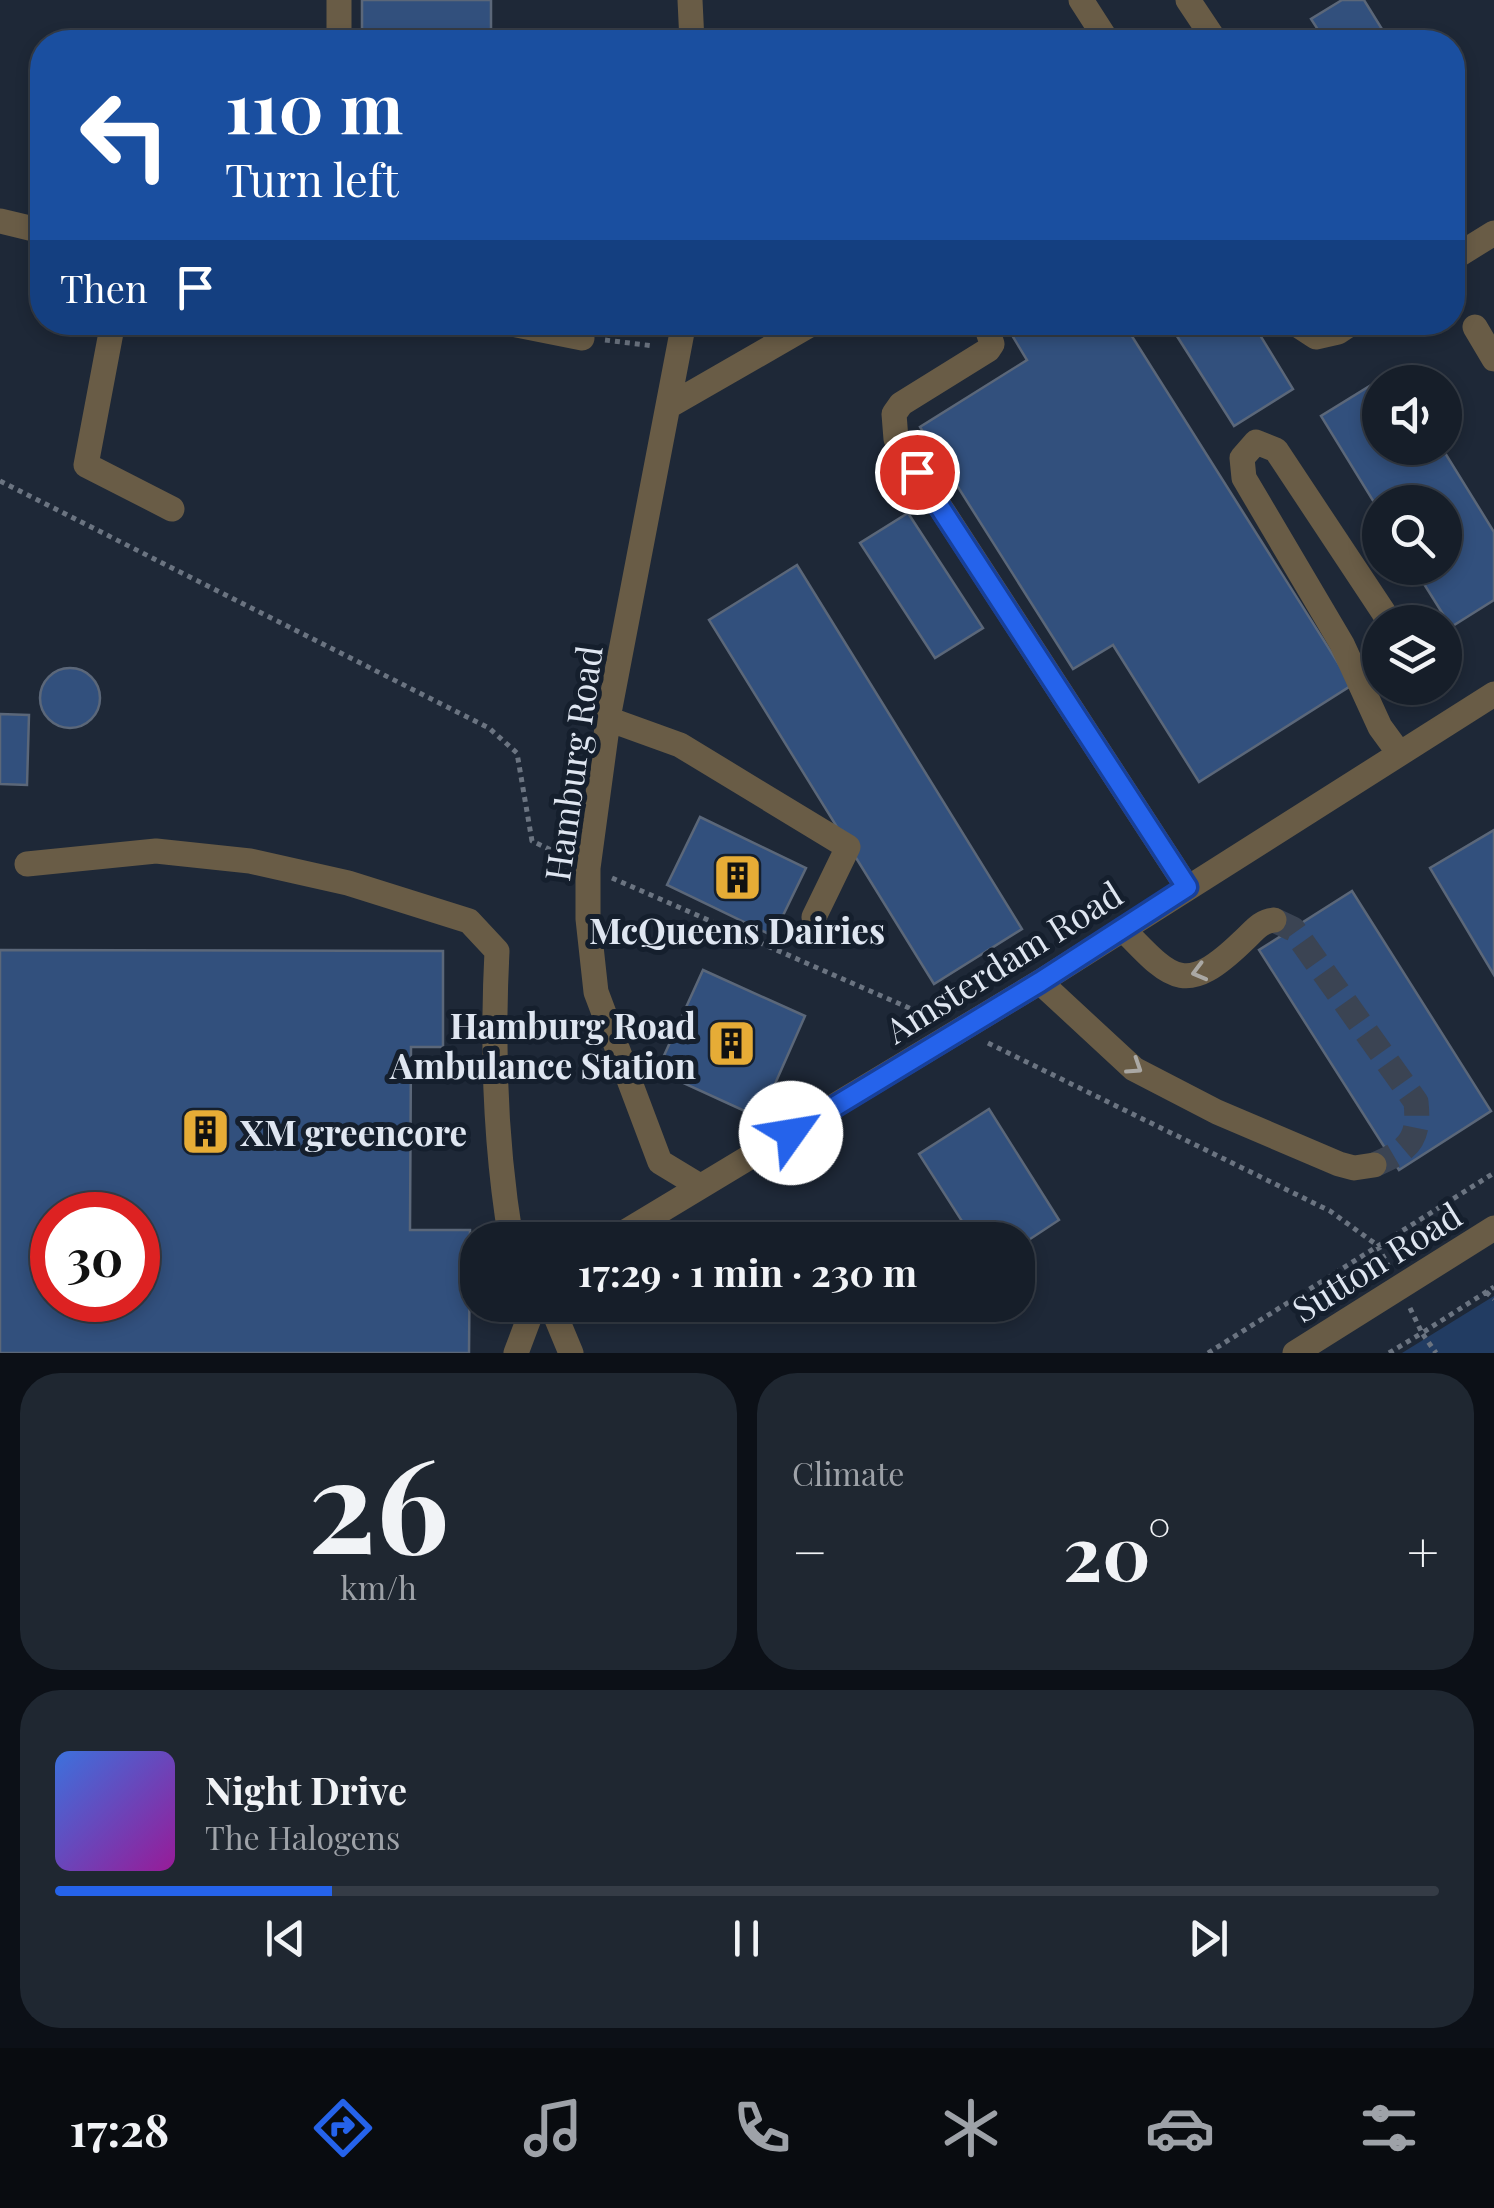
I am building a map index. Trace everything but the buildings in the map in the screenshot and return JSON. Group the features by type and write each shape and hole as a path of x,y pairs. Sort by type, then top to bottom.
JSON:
{"street":[{"path":"339,30 340,0"},
{"path":"690,0 691,30"},
{"path":"1081,0 1100,30"},
{"path":"1188,0 1208,30"},
{"path":"0,221 30,228"},
{"path":"1465,251 1494,233"},
{"path":"1475,328 1494,359"},
{"path":"110,335 86,465 172,509"},
{"path":"567,335 582,338"},
{"name":"Hamburg Road","path":"682,335 608,719 588,868 588,919 596,992 660,1162 698,1185"},
{"path":"669,406 792,335"},
{"path":"989,335 992,344 988,350 901,404 894,414 896,439 1187,887"},
{"path":"1362,688 1342,644 1244,478 1242,458 1256,442 1276,450 1379,605"},
{"name":"Amsterdam Road","path":"640,1222 1040,982 1494,694"},
{"path":"1370,705 1380,727 1400,753"},
{"path":"608,719 680,745 848,847 814,917"},
{"path":"27,864 156,851 250,860 348,883 469,922 496,951 495,1087 508,1222"},
{"path":"1122,929 1166,972 1182,977 1215,968 1260,925 1274,920"},
{"path":"1040,982 1134,1069 1217,1112 1338,1164 1354,1168 1374,1165"},
{"name":"Sutton Road","path":"1295,1353 1494,1228"},
{"path":"516,1353 528,1322"},
{"path":"558,1322 571,1353"}],"path":[{"path":"582,338 680,349"},
{"path":"0,481 489,728 518,753 532,841 960,1030 1330,1211 1377,1246"},
{"path":"1208,1353 1494,1173"},
{"path":"1486,1292 1494,1298"},
{"path":"1389,1353 1422,1333 1436,1353"}],"shaded area":[{"path":"1494,1296 1494,1353 1402,1353"}],"tunnel":[{"path":"1274,920 1293,929 1416,1102 1416,1126 1410,1142 1374,1165"}],"place":[{"name":"McQueens Dairies","path":"737,877"},
{"name":"Hamburg Road Ambulance Station","path":"731,1044"},
{"name":"XM greencore","path":"205,1131"}],"route":[{"path":"791,1133 1040,982 1187,887 917,472"}]}
